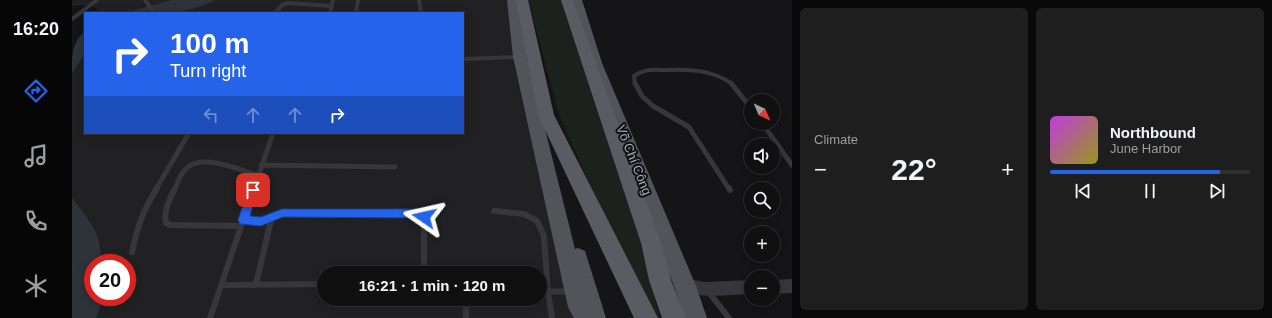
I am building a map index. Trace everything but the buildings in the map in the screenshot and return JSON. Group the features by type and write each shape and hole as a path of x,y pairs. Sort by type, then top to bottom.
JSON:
{"highway":[{"path":"522,0 527,57 546,115 646,318"},
{"name":"Võ Chí Công","path":"567,0 651,244 660,280 674,318"}],"main road":[{"path":"513,0 527,57 575,291 579,307 587,318"},
{"name":"Võ Chí Công","path":"576,0 595,63 695,287 696,318"},
{"path":"546,115 554,166 595,318"}],"street":[{"path":"660,280 695,287 744,287"},
{"path":"780,287 792,286"}],"lane":[{"path":"72,20 98,0"},
{"path":"330,12 333,0"},
{"path":"356,12 358,0"},
{"path":"420,0 421,12"},
{"path":"146,1 153,12"},
{"path":"276,12 282,5 288,3 331,6"},
{"path":"464,59 527,57"},
{"path":"730,190 689,127 653,106 642,96 635,84 634,76 643,70 692,69 707,72 726,79 733,85 744,99"},
{"path":"767,130 792,165"},
{"path":"132,252 144,209 188,134"},
{"path":"210,318 223,285 261,165 273,134"},
{"path":"258,175 224,164 197,163 191,165 184,169 181,174 165,212 166,223 170,225 242,223 261,221 282,213 421,214 424,217 424,266"},
{"path":"261,165 395,167"},
{"path":"494,211 524,214 537,221 544,236 548,292 552,318"},
{"path":"256,284 272,216"},
{"path":"223,285 317,284"},
{"path":"695,287 729,318"},
{"path":"548,292 575,291"},
{"path":"466,318 467,306"}],"shaded area":[{"path":"72,0 508,0 515,70 575,318 96,318 101,306 136,306 136,254 101,254 101,247 90,220 72,198 72,73 84,55 84,134 464,134 464,12 97,12 97,8 81,5 72,6"},
{"path":"172,0 215,0 193,9 182,11 128,12"},
{"path":"528,0 566,0 620,165 660,318 658,318 594,194 559,114"},
{"path":"84,32 84,55 72,73 74,49 77,40"},
{"path":"72,198 89,220 97,235 101,254 84,254 84,306 101,306 96,318 72,318"}],"route":[{"path":"253,190 243,220 261,221 282,213 416,213 421,214 424,217"}]}
